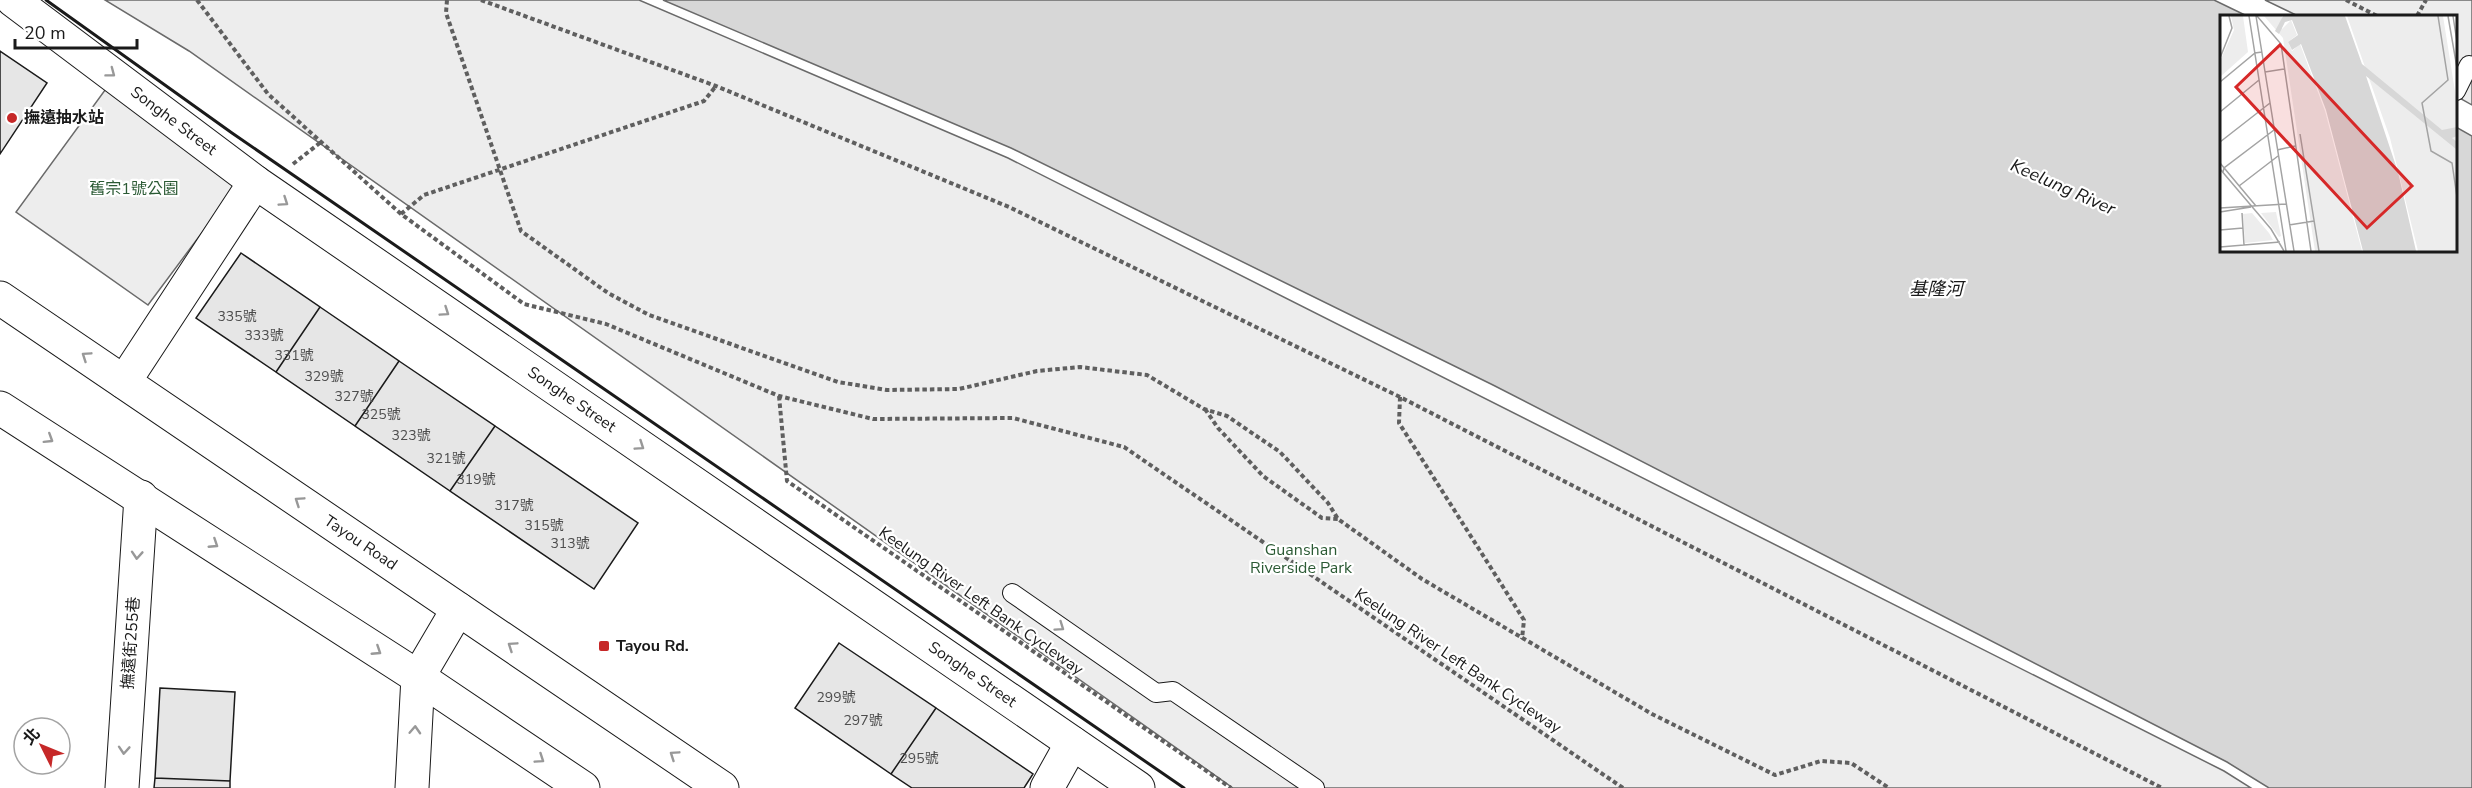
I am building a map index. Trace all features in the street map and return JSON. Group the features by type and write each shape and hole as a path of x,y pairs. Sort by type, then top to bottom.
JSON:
{"street":[{"name":"Songhe Street","path":"14,0 255,182 1138,788"},
{"path":"124,382 255,182"},
{"name":"Tayou Road","path":"0,298 722,788"},
{"path":"0,408 418,676 583,788"},
{"name":"撫遠街255巷","path":"122,788 141,497"},
{"path":"412,788 418,676 458,609"},
{"path":"1047,788 1072,743"}],"lane":[{"path":"2457,89 2469,65"},
{"path":"1012,593 1156,693 1173,691 1315,788"}],"path":[{"name":"Keelung River Left Bank Cycleway","path":"197,0 268,94 401,214 524,304 606,324 779,396 873,419 1013,418 1124,447 1623,788"},
{"path":"447,0 446,13 521,231 608,293 649,315 838,382 888,390 959,388 1037,371 1080,367 1147,375 1204,409 1227,416 1280,452 1328,503 1338,519 1422,579 1652,714 1775,775 1821,761 1851,763 1889,788"},
{"path":"482,0 716,86 1009,207 1400,397 2162,788"},
{"path":"2346,0 2375,15"},
{"path":"2418,15 2426,0"},
{"path":"401,214 424,195 704,101 716,86"},
{"path":"290,166 321,142"},
{"name":"Keelung River Left Bank Cycleway","path":"779,396 787,481 1231,788"},
{"path":"1400,397 1399,423 1524,620 1522,639"},
{"path":"1204,409 1218,428 1263,476 1322,518 1338,519"},
{"path":"1143,741 1151,733"}],"shaded area":[{"name":"Guanshan Riverside Park","path":"105,0 639,0 1008,158 2224,771 2251,788 1233,788 189,51"},
{"path":"2265,0 2472,0 2472,105 2457,97 2457,15 2296,15"},
{"name":"舊宗1號公園","path":"116,75 248,171 148,305 16,212"}],"water":[{"name":"基隆河","path":"663,0 2214,0 2245,15 2220,15 2220,252 2457,252 2457,128 2472,136 2472,788 2269,788 2227,762 1493,385 1011,148"}],"building":[{"name":"撫遠抽水站","path":"0,51 47,83 0,154"},
{"path":"241,253 320,307 276,372 196,318"},
{"path":"320,307 399,361 355,426 276,372"},
{"path":"399,361 495,426 450,491 355,426"},
{"path":"495,426 638,523 594,589 450,491"},
{"path":"839,643 936,708 891,774 795,708"},
{"path":"160,688 235,692 230,781 155,778"},
{"path":"936,708 1033,774 1024,788 912,788 891,774"},
{"path":"155,778 230,781 230,788 154,788"}],"wall":[{"path":"46,0 232,133 1184,788"}],"place":[{"name":"撫遠抽水站","path":"12,118"},
{"name":"Tayou Rd.","path":"604,646"}],"water label":[{"name":"Keelung River","path":"2063,187"}]}
